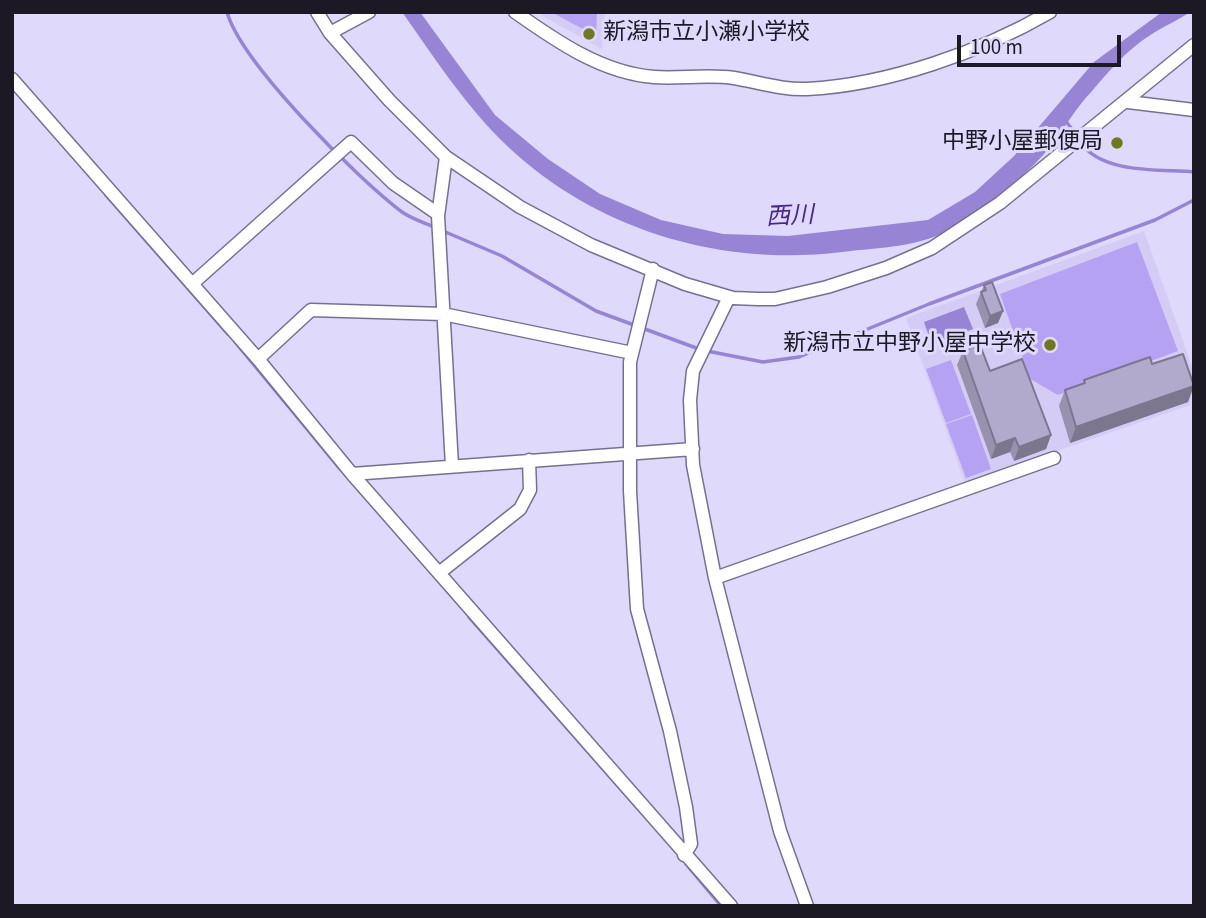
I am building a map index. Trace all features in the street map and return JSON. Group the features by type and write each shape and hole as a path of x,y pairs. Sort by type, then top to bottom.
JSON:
{"street":[{"path":"317,12 330,33 389,100 446,157 561,231 685,284 729,297 775,299 827,287 886,268 932,248 1000,203 1128,102 1194,45"},
{"path":"330,33 369,12"},
{"path":"515,12 564,45 604,65 652,77 733,78 760,85 805,89 882,77 971,51 1044,14"},
{"path":"12,79 258,359 352,474 731,906"},
{"path":"1128,102 1194,110"},
{"path":"192,284 351,142 393,183 438,214"},
{"path":"446,157 438,214 452,466"},
{"path":"653,269 632,353 629,453 637,609 670,731 686,807 691,845 684,855"},
{"path":"729,297 693,371 690,400 693,465 715,578 780,831 807,906"},
{"path":"258,359 311,310 443,314 632,353"},
{"path":"352,474 693,449"},
{"path":"715,578 1054,458"},
{"path":"439,573 520,509 530,490 529,460"}],"shaded area":[{"path":"402,12 420,12 495,115 548,159 600,194 661,220 723,234 788,236 928,220 975,192 1014,156 1094,62 1162,12 1190,12 1141,41 1126,54 1085,98 1050,146 1024,175 978,212 954,227 928,239 900,246 791,255 740,253 690,244 642,229 596,209 552,183 513,151 477,114"},
{"name":"新潟市立小瀬小学校","path":"538,12 605,12 602,49 546,18"},
{"path":"551,12 597,12 596,36"},
{"name":"新潟市立中野小屋中学校","path":"1144,231 1194,372 1190,405 965,483 906,318"},
{"path":"1137,242 1178,351 1058,395 1030,379 1000,294"},
{"path":"964,307 973,329 932,345 924,322"},
{"path":"951,360 971,414 946,423 926,369"},
{"path":"972,415 991,469 966,478 946,424"}],"building":[{"path":"992,282 1003,311 990,316 981,292 986,290 984,285"},
{"path":"980,345 990,371 1022,359 1051,435 1019,447 1015,438 996,445 963,351"},
{"path":"1183,354 1194,386 1076,427 1065,390 1085,383 1084,380 1150,357 1152,364"}],"waterway":[{"path":"227,12 254,60 331,148 402,212 436,228"},
{"path":"1065,120 1077,136"},
{"path":"1081,143 1091,153 1117,165 1194,172"},
{"path":"106,195 228,334"},
{"path":"707,351 763,362 799,357 929,304 1155,220 1194,200"},
{"path":"443,231 502,256 596,311 699,349"},
{"path":"235,342 340,469"},
{"path":"469,617 642,813"},
{"path":"686,864 721,906"}],"place":[{"name":"新潟市立小瀬小学校","path":"589,34"},
{"name":"中野小屋郵便局","path":"1117,143"},
{"name":"新潟市立中野小屋中学校","path":"1050,345"}],"water label":[{"name":"西川","path":"790,218"}]}
